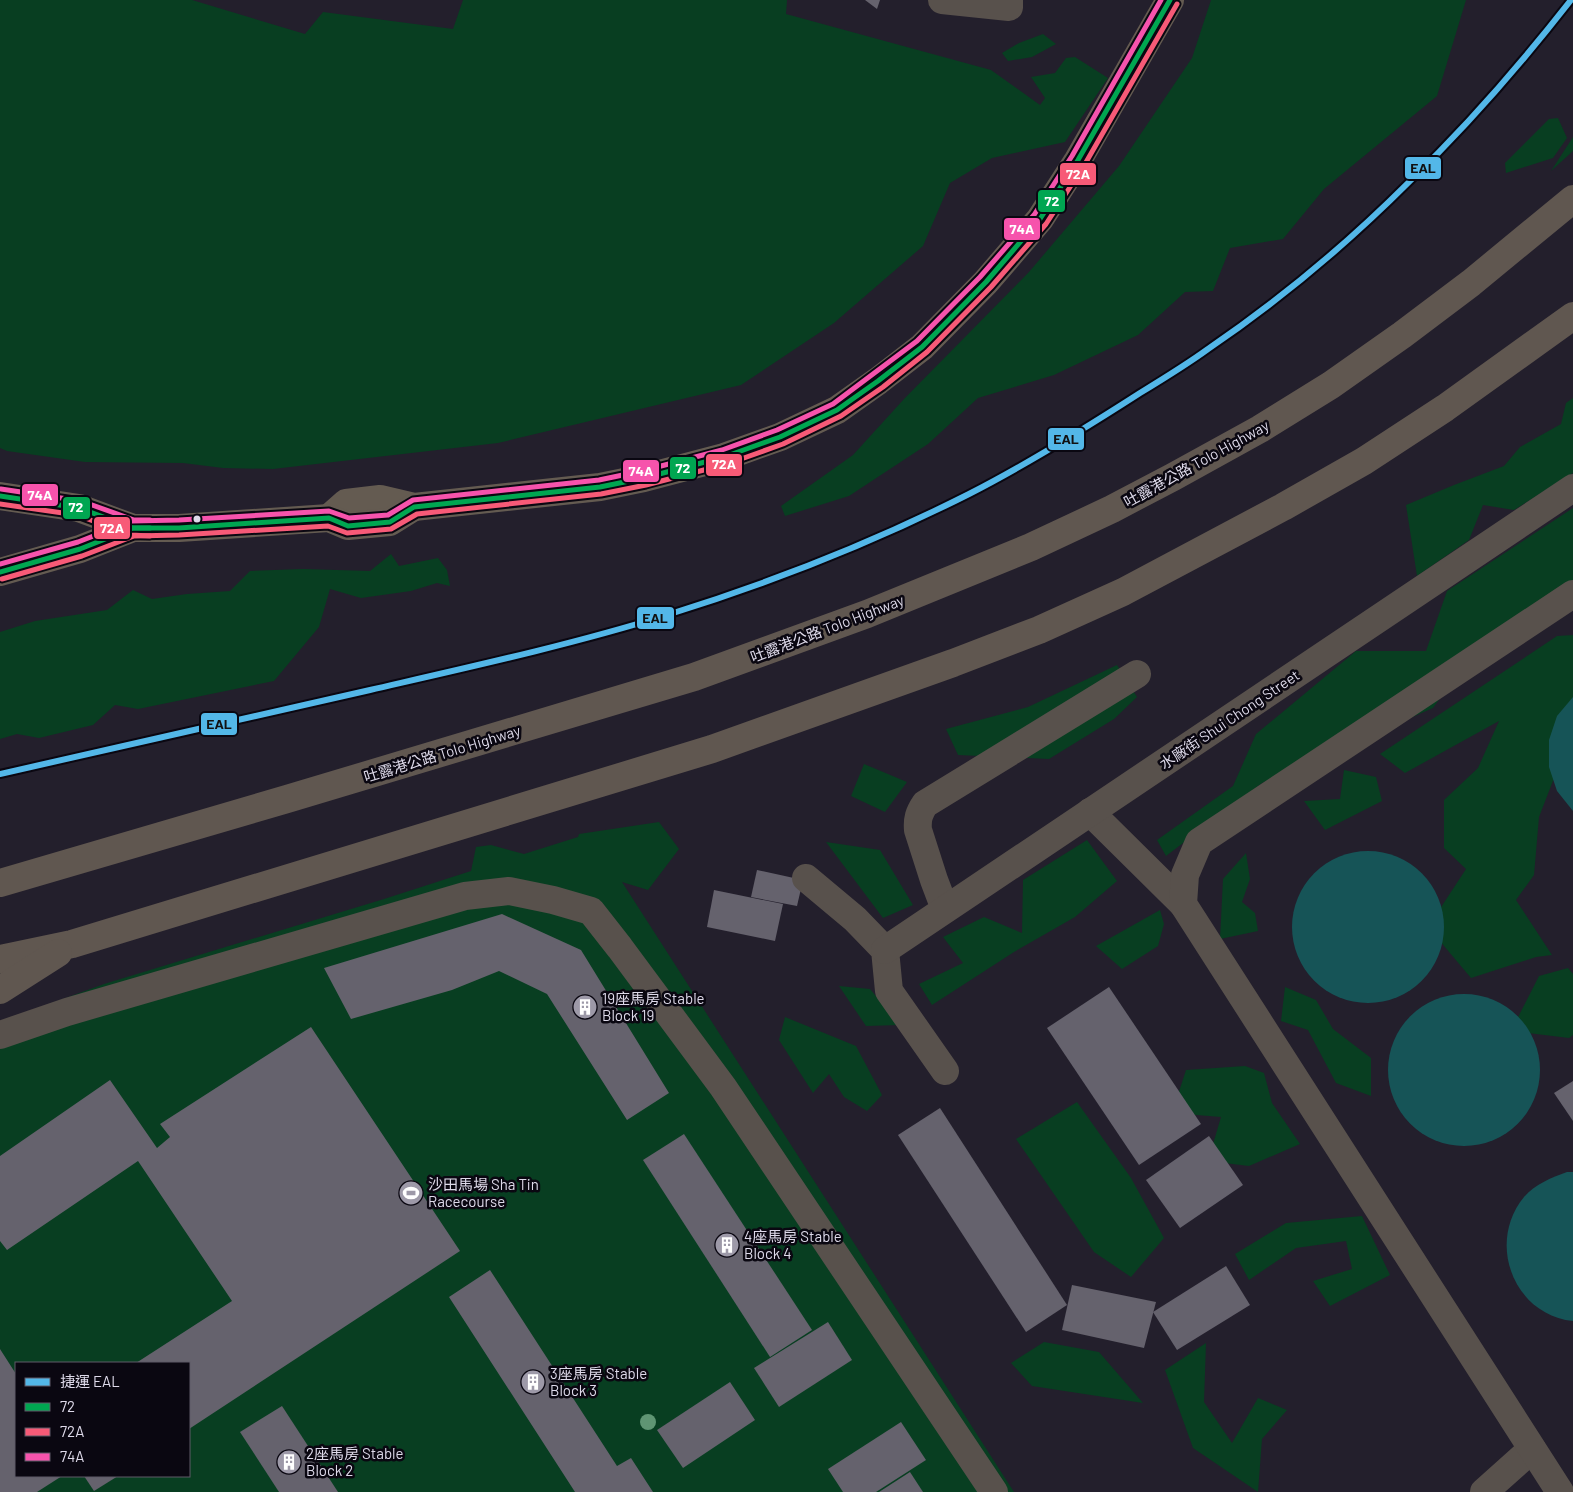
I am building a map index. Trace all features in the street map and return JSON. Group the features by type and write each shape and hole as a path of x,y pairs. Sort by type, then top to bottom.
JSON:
{"highway":[{"name":"吐露港公路 Tolo Highway","path":"0,883 694,677 867,614 1031,548 1174,477 1260,429 1331,385 1471,283 1573,199"},
{"path":"0,959 72,944 712,749 1039,630 1123,592 1283,508 1364,461 1445,408 1573,316"},
{"path":"0,990 72,944"}],"main road":[{"path":"0,496 79,508 133,528 179,528 329,518 346,503 380,499 414,507 600,487 724,458 780,437 836,410 878,381 922,347 986,282 1040,219 1078,160 1170,0"},
{"path":"0,572 80,548 133,528"}],"street":[{"path":"942,0 1009,7 1009,0"},
{"name":"水廠街 Shui Chong Street","path":"885,950 1573,488"},
{"path":"1183,904 1185,875 1198,842 1573,594"},
{"path":"945,909 918,830 917,821 925,804 1137,674"},
{"path":"1090,812 1183,904 1560,1492"},
{"path":"806,878 855,919 885,950 889,991 945,1071"},
{"path":"0,1035 67,1012 465,896 509,891 591,910 723,1087 994,1492"},
{"path":"1484,1492 1532,1449"}],"shaded area":[{"path":"0,0 192,0 305,34 323,12 453,29 463,0 787,0 786,14 991,70 1040,105 1045,98 1031,77 1055,73 1066,58 1075,57 1108,78 1065,142 992,158 950,183 923,246 834,323 741,385 498,443 273,469 223,468 183,463 85,462 7,451 0,448"},
{"path":"1211,0 1466,0 1437,96 1324,189 1283,239 1230,248 1213,291 1185,292 1138,335 1054,375 978,398 928,444 849,496 785,516 781,506 853,455 904,399 1029,272 1119,166 1192,58"},
{"path":"1043,34 1056,44 1032,57 1008,61 1002,53 1019,43"},
{"path":"1558,118 1567,138 1553,158 1506,173 1505,163 1549,119"},
{"path":"1573,137 1573,151 1551,171"},
{"path":"1573,398 1573,473 1514,510 1483,505 1469,540 1417,576 1406,505 1504,466 1520,447 1561,424 1566,403"},
{"path":"1573,508 1573,582 1482,640 1433,708 1262,783 1166,856 1157,840 1233,786 1256,734 1356,651 1426,651 1447,591"},
{"path":"391,554 399,566 438,558 447,570 450,586 437,583 411,591 361,598 330,589 319,627 274,681 138,709 115,705 93,725 39,738 17,734 0,739 0,632 35,621 107,610 133,590 152,599 230,591 250,571 303,569 370,571"},
{"path":"1573,635 1573,729 1539,817 1534,875 1516,900 1552,955 1536,957 1471,978 1428,927 1466,869 1444,848 1444,800 1478,768 1499,721 1405,773 1380,754 1557,636"},
{"path":"1117,665 1137,697 1114,719 1049,759 958,755 946,729 1028,707"},
{"path":"1573,697 1573,811 1557,791 1549,767 1549,740 1557,716"},
{"path":"864,764 907,782 885,812 851,796"},
{"path":"1344,770 1376,777 1382,801 1325,830 1304,801 1340,799"},
{"name":"沙田馬場 Sha Tin Racecourse","path":"659,822 679,849 648,890 622,882 1014,1492 0,1492 0,1022 104,984 471,871 476,847 491,845 524,854 578,837 579,834"},
{"path":"1087,840 1117,881 1075,917 1014,952 932,1005 919,984 963,963 943,937 984,917 1022,933 1023,880"},
{"path":"826,842 880,850 913,905 883,918"},
{"path":"1368,851 1397,857 1410,864 1421,874 1431,885 1438,898 1444,927 1438,956 1431,969 1421,980 1410,990 1397,997 1368,1003 1339,997 1326,990 1315,980 1305,969 1298,956 1292,927 1298,898 1305,885 1315,874 1326,864 1339,857"},
{"path":"1246,853 1250,879 1242,902 1255,913 1258,931 1220,939 1223,879"},
{"path":"1160,910 1164,924 1158,946 1122,969 1096,946"},
{"path":"1568,968 1573,974 1573,1035 1569,1038 1511,1031 1539,976"},
{"path":"839,986 870,989 900,1025 866,1026"},
{"path":"1285,987 1316,1000 1333,1029 1371,1058 1371,1096 1336,1083 1308,1030 1281,1021"},
{"path":"1464,994 1479,995 1493,1000 1518,1016 1534,1041 1539,1055 1539,1085 1534,1099 1518,1124 1493,1140 1479,1145 1464,1146 1449,1145 1435,1140 1410,1124 1394,1099 1389,1085 1388,1070 1389,1055 1394,1041 1410,1016 1435,1000 1449,995"},
{"path":"785,1017 856,1046 882,1095 867,1111 844,1097 829,1074 813,1093 779,1040"},
{"path":"1245,1066 1264,1073 1272,1103 1300,1144 1249,1166 1208,1161 1221,1117 1172,1113 1186,1070"},
{"path":"1077,1102 1131,1178 1164,1238 1131,1277 1094,1252 1016,1139"},
{"path":"1567,1172 1573,1172 1573,1321 1552,1316 1535,1306 1522,1291 1512,1274 1507,1255 1507,1235 1513,1215 1524,1197 1538,1185"},
{"path":"1362,1216 1390,1275 1330,1306 1313,1281 1352,1269 1346,1241 1296,1248 1249,1280 1235,1254 1286,1223"},
{"path":"1044,1342 1099,1352 1143,1403 1032,1386 1011,1363"},
{"path":"1206,1343 1204,1402 1232,1443 1258,1398 1287,1410 1262,1439 1258,1492 1193,1448 1165,1370"}],"building":[{"path":"865,0 880,0 877,9"},
{"path":"757,870 803,880 797,906 751,897"},
{"path":"714,890 783,904 775,941 707,927"},
{"name":"19座馬房 Stable Block 19","path":"502,914 581,950 669,1093 627,1120 547,994 499,971 452,990 351,1019 324,968"},
{"path":"1109,987 1201,1124 1139,1165 1047,1028"},
{"path":"311,1027 460,1251 190,1428 190,1362 138,1362 232,1301 138,1161 7,1250 0,1241 0,1156 110,1080 157,1148 170,1137 160,1124"},
{"path":"1573,1081 1573,1121 1554,1093"},
{"path":"940,1108 1067,1305 1026,1332 898,1135"},
{"name":"4座馬房 Stable Block 4","path":"684,1134 812,1330 770,1357 643,1160"},
{"path":"1209,1136 1243,1185 1180,1228 1146,1180"},
{"path":"1226,1266 1250,1305 1177,1350 1153,1312"},
{"name":"3座馬房 Stable Block 3","path":"490,1270 617,1466 631,1458 653,1492 575,1492 449,1297"},
{"path":"1072,1285 1156,1302 1144,1348 1062,1330"},
{"path":"828,1322 852,1360 779,1407 754,1368"},
{"path":"0,1349 15,1372 15,1477 60,1477 37,1492 0,1492"},
{"path":"730,1382 755,1420 683,1468 657,1430"},
{"name":"2座馬房 Stable Block 2","path":"282,1406 338,1492 279,1492 240,1432"},
{"path":"901,1422 926,1460 876,1492 843,1492 828,1469"},
{"path":"910,1472 923,1492 879,1492"},
{"path":"85,1477 116,1477 94,1491"}],"metro line":[{"name":"EAL","path":"0,774 482,664 630,626 706,603 782,576 895,529 969,494 1056,446 1183,366 1261,311 1313,270 1386,205 1452,139 1513,71 1571,0"}],"transit line":[{"name":"74A","path":"0,564 78,542 132,521 329,511 349,518 388,515 413,500 599,480 722,450 777,430 833,404 917,341 980,277 1034,215 1072,156 1161,0"},
{"name":"72","path":"0,572 80,549 133,528 179,528 329,518 348,526 390,522 414,507 600,487 644,478 724,457 780,437 837,410 922,347 986,282 1040,219 1078,160 1170,0"},
{"name":"72A","path":"2,579 82,556 134,536 328,526 347,533 391,529 417,514 601,494 646,485 727,464 783,444 841,416 883,387 927,352 991,287 1046,224 1085,164 1177,4"},
{"name":"74A","path":"1,489 81,501 134,520 150,520"},
{"name":"72","path":"0,496 79,508 133,528 150,528"},
{"name":"72A","path":"0,504 77,515 131,535 150,536"}],"place":[{"name":"19座馬房 Stable Block 19","path":"585,1007"},
{"name":"沙田馬場 Sha Tin Racecourse","path":"411,1193"},
{"name":"4座馬房 Stable Block 4","path":"727,1245"},
{"name":"3座馬房 Stable Block 3","path":"533,1382"},
{"name":"2座馬房 Stable Block 2","path":"289,1462"}]}
